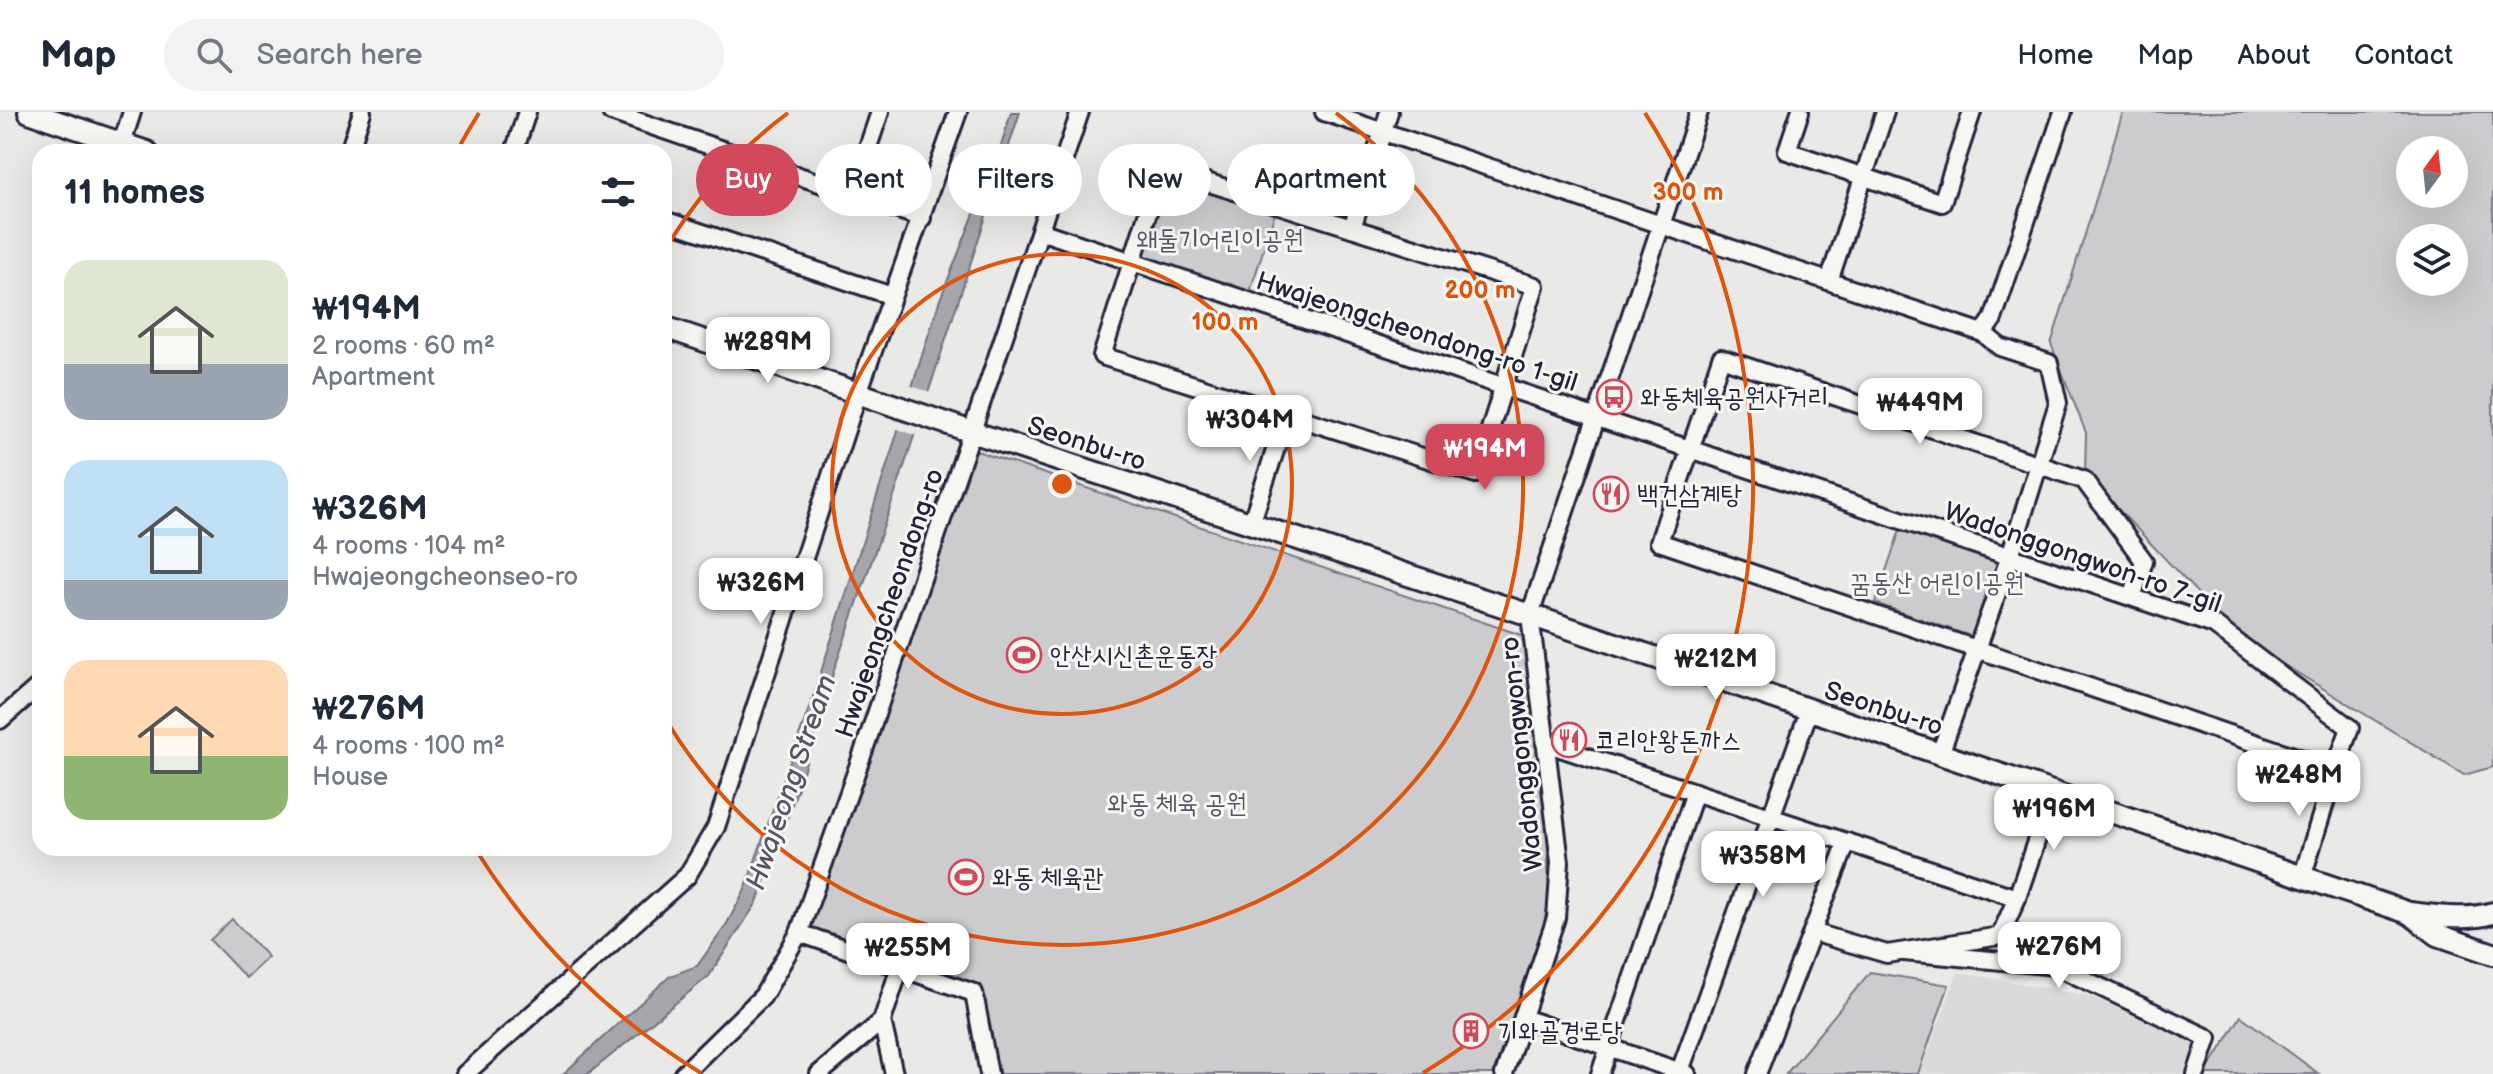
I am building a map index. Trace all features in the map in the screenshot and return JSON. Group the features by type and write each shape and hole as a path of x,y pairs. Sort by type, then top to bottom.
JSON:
{"main road":[{"path":"29,112 122,143"},
{"path":"672,330 858,393"},
{"name":"Seonbu-ro","path":"858,393 1530,615 2409,913 2452,918 2481,917 2493,913"},
{"path":"2409,913 2438,935 2493,954"}],"street":[{"path":"122,143 132,112"},
{"path":"352,144 362,112"},
{"path":"517,144 527,112"},
{"path":"611,112 815,181"},
{"path":"869,144 880,112"},
{"path":"465,1074 687,876 703,852 721,815 858,393 958,112"},
{"name":"Hwajeongcheondong-ro","path":"683,1074 763,996 799,933 1080,112"},
{"path":"1324,112 1983,333 2000,347 2049,363 2058,403 2010,556 1940,754"},
{"path":"1352,228 1389,112"},
{"name":"Wadonggongwon-ro","path":"1504,1074 1556,918 1560,862 1530,615 1699,112"},
{"path":"1800,112 1787,151 1942,203 1972,112"},
{"path":"1829,281 1885,112"},
{"path":"1983,333 1993,319 2063,112"},
{"path":"1162,168 1352,228 1535,286 1476,474 1102,356 1162,168"},
{"path":"916,216 922,218"},
{"path":"672,223 892,296"},
{"name":"Hwajeongcheondong-ro 1-gil","path":"1040,231 1597,417"},
{"path":"2132,597 2144,561 2084,480 1721,358 1659,542 2335,770 2302,878"},
{"path":"1251,524 1287,414"},
{"name":"Wadonggongwon-ro 7-gil","path":"1597,417 2214,625 2350,728 2335,770"},
{"path":"0,720 32,692"},
{"path":"1523,1018 1682,1073 1809,711"},
{"path":"1545,743 2017,898"},
{"path":"1600,1074 1695,792"},
{"path":"1812,932 1887,954 2000,936 2017,898 2052,794"},
{"path":"1757,1074 1847,842"},
{"path":"799,933 974,993 989,1074"},
{"path":"1904,952 2056,966 2208,1038 2196,1074"},
{"path":"894,1074 882,1021 900,967"},
{"path":"819,1074 882,1021"}],"shaded area":[{"path":"1958,972 2089,996 2217,1051 2203,1074 1920,1074"}],"green space":[{"path":"2123,112 2493,112 2493,767 2464,775 2239,637 2085,474 2086,433 2051,344"},
{"name":"왜둘기어린이공원","path":"1211,193 1227,198 1227,216 1274,216 1250,292 1145,259 1142,254 1153,216 1211,216"},
{"name":"와동 체육 공원","path":"971,449 1542,642 1549,898 1538,954 1493,1074 997,1074 980,990 807,926"},
{"name":"꿈동산 어린이공원","path":"1901,527 1999,561 1973,637 1875,603"},
{"path":"232,919 268,957 246,978 210,940"},
{"path":"1870,972 1949,985 1918,1074 1786,1074"},
{"path":"2241,1016 2319,1074 2205,1074"}],"water":[{"path":"1011,112 1020,112 1010,144 1002,144"},
{"name":"Hwajeong Stream","path":"973,216 986,216 835,667 799,785 757,902 709,976 588,1074 563,1074 670,976 697,966 725,927 744,892 814,694 939,302"}],"pier":[{"path":"909,385 932,393 918,436 895,428"}],"place":[{"name":"와동체육공원사거리","path":"1614,397"},
{"name":"백건삼계탕","path":"1611,494"},
{"name":"안산시신촌운동장","path":"1024,655"},
{"name":"코리안왕돈까스","path":"1569,740"},
{"name":"와동 체육관","path":"966,877"},
{"name":"기와골경로당","path":"1471,1031"}]}
